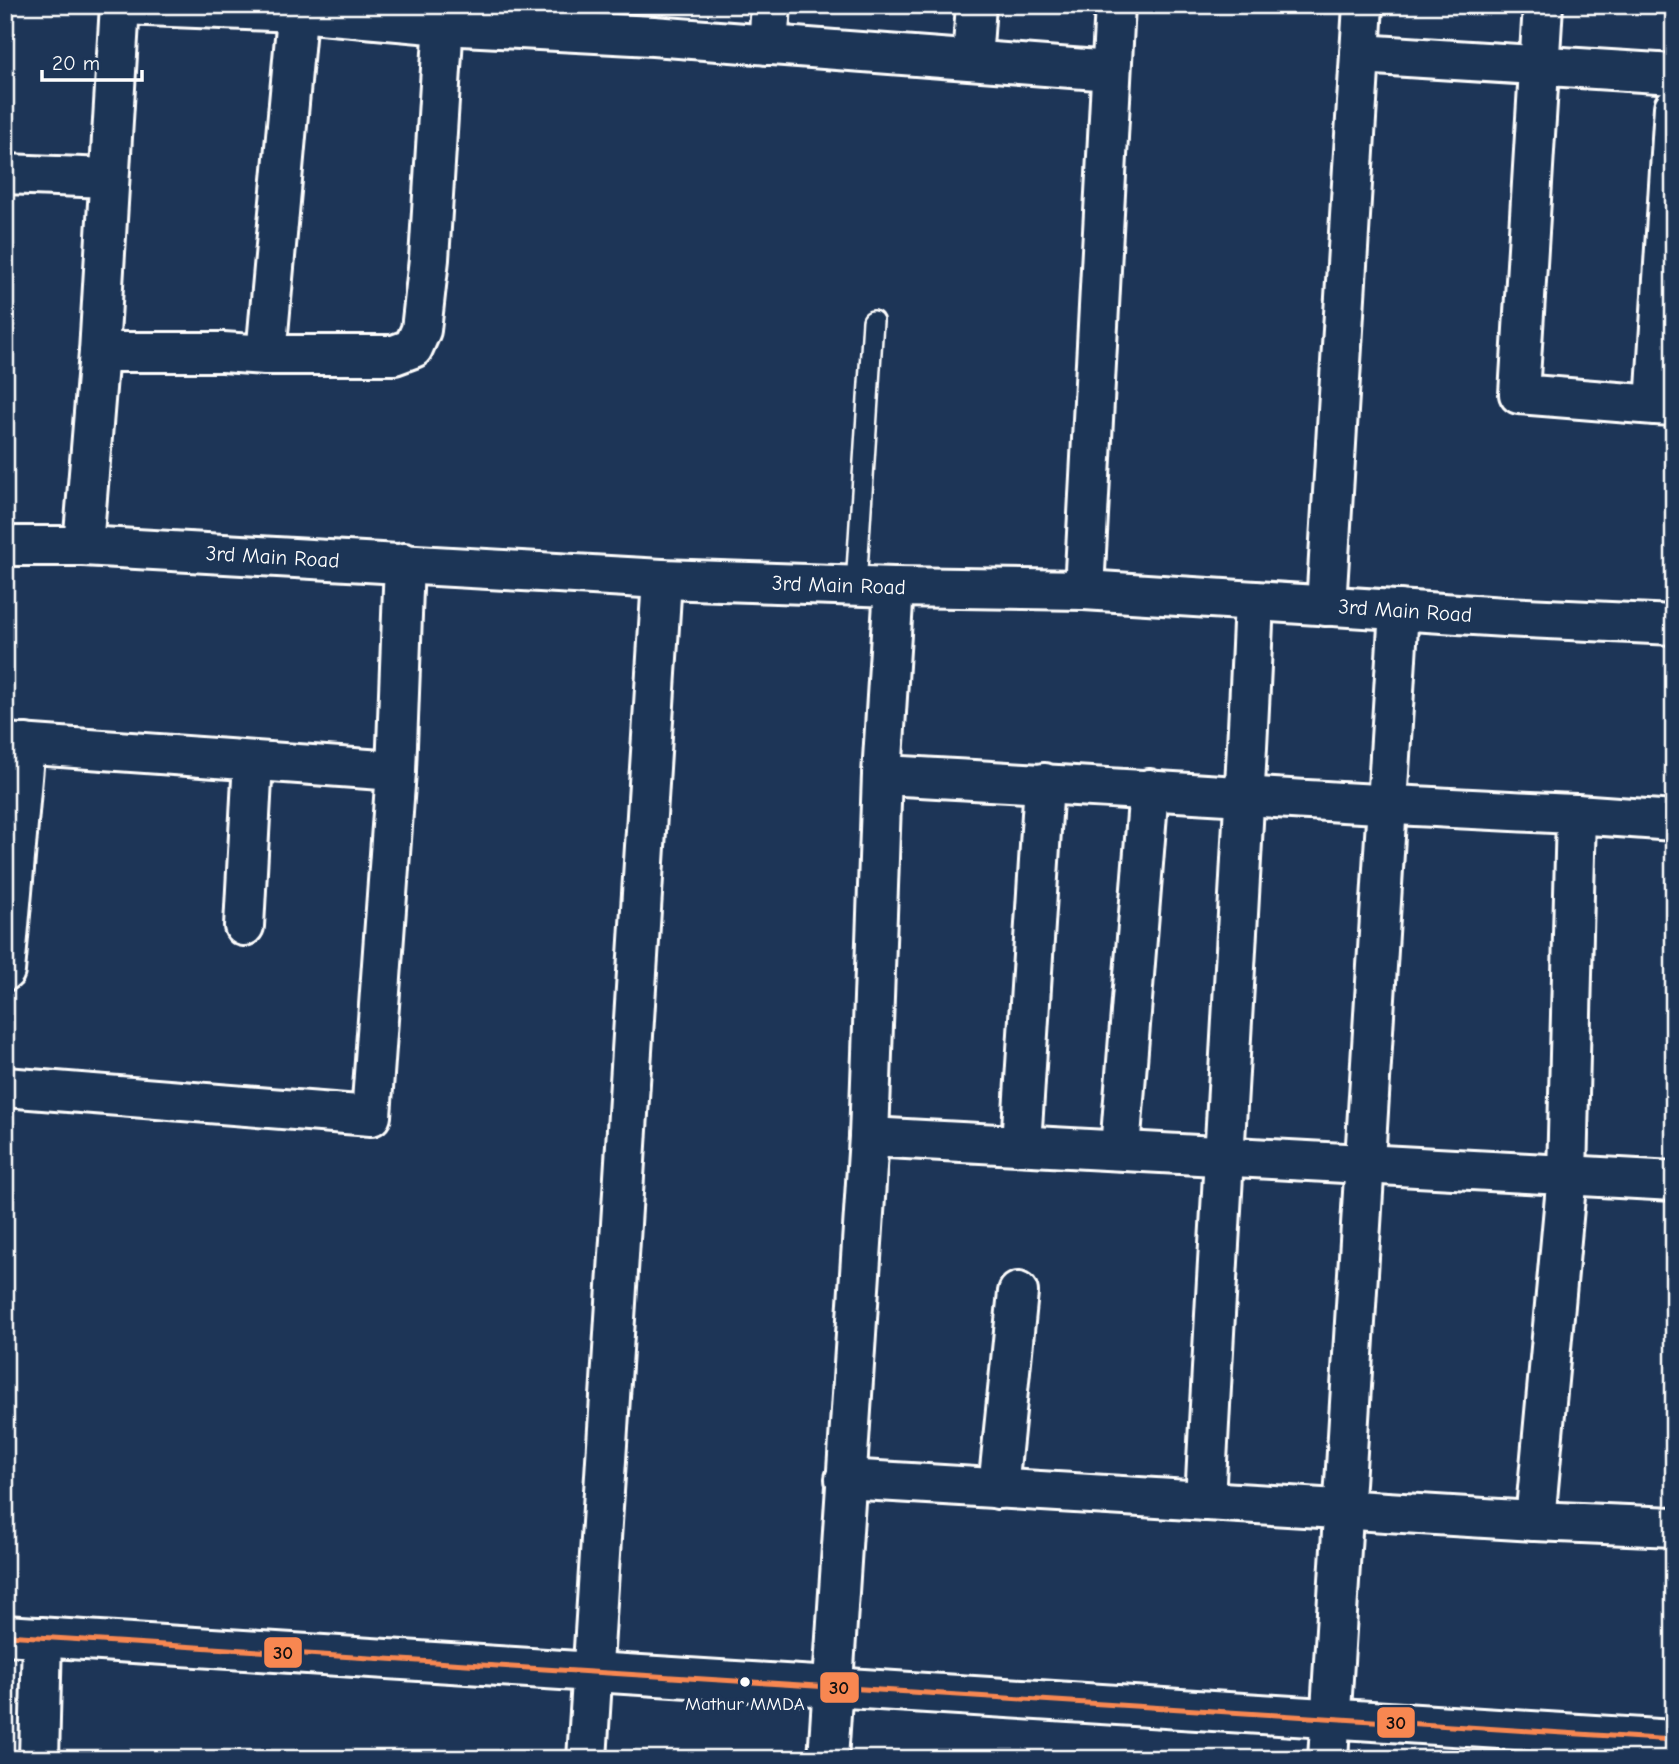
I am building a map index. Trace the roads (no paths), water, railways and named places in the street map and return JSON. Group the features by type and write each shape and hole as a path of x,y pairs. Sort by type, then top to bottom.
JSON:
{"street":[{"path":"83,546 99,352 121,5 654,20 768,45 1111,71"},
{"path":"768,45 771,5"},
{"path":"972,60 976,5"},
{"path":"1084,590 1115,5"},
{"path":"1326,606 1363,5"},
{"path":"1544,5 1518,394 1664,405 1674,107"},
{"path":"266,355 298,8"},
{"path":"99,352 394,355 413,348 421,330 429,259 444,15"},
{"path":"1360,54 1674,74"},
{"path":"5,174 108,178"},
{"name":"3rd Main Road","path":"5,546 83,546 662,579 1084,590 1399,611 1674,625"},
{"path":"5,1087 371,1116 396,771 404,563"},
{"path":"587,1759 662,579"},
{"path":"828,1759 869,1137 882,775 894,587"},
{"path":"1205,1502 1246,795 1254,601"},
{"path":"1328,1759 1399,611"},
{"path":"5,971 15,743 396,771"},
{"path":"244,926 253,761"},
{"path":"882,775 1674,821"},
{"path":"1021,1144 1044,783"},
{"path":"1120,1149 1149,789"},
{"path":"1535,1521 1567,1175 1576,814"},
{"path":"869,1137 1674,1181"},
{"path":"998,1489 1018,1292"},
{"path":"845,1479 1205,1502 1674,1527"},
{"path":"39,1759 23,1636 1674,1740"}],"lane":[{"path":"856,586 873,321"}],"place":[{"name":"Mathur MMDA","path":"745,1682"}]}
